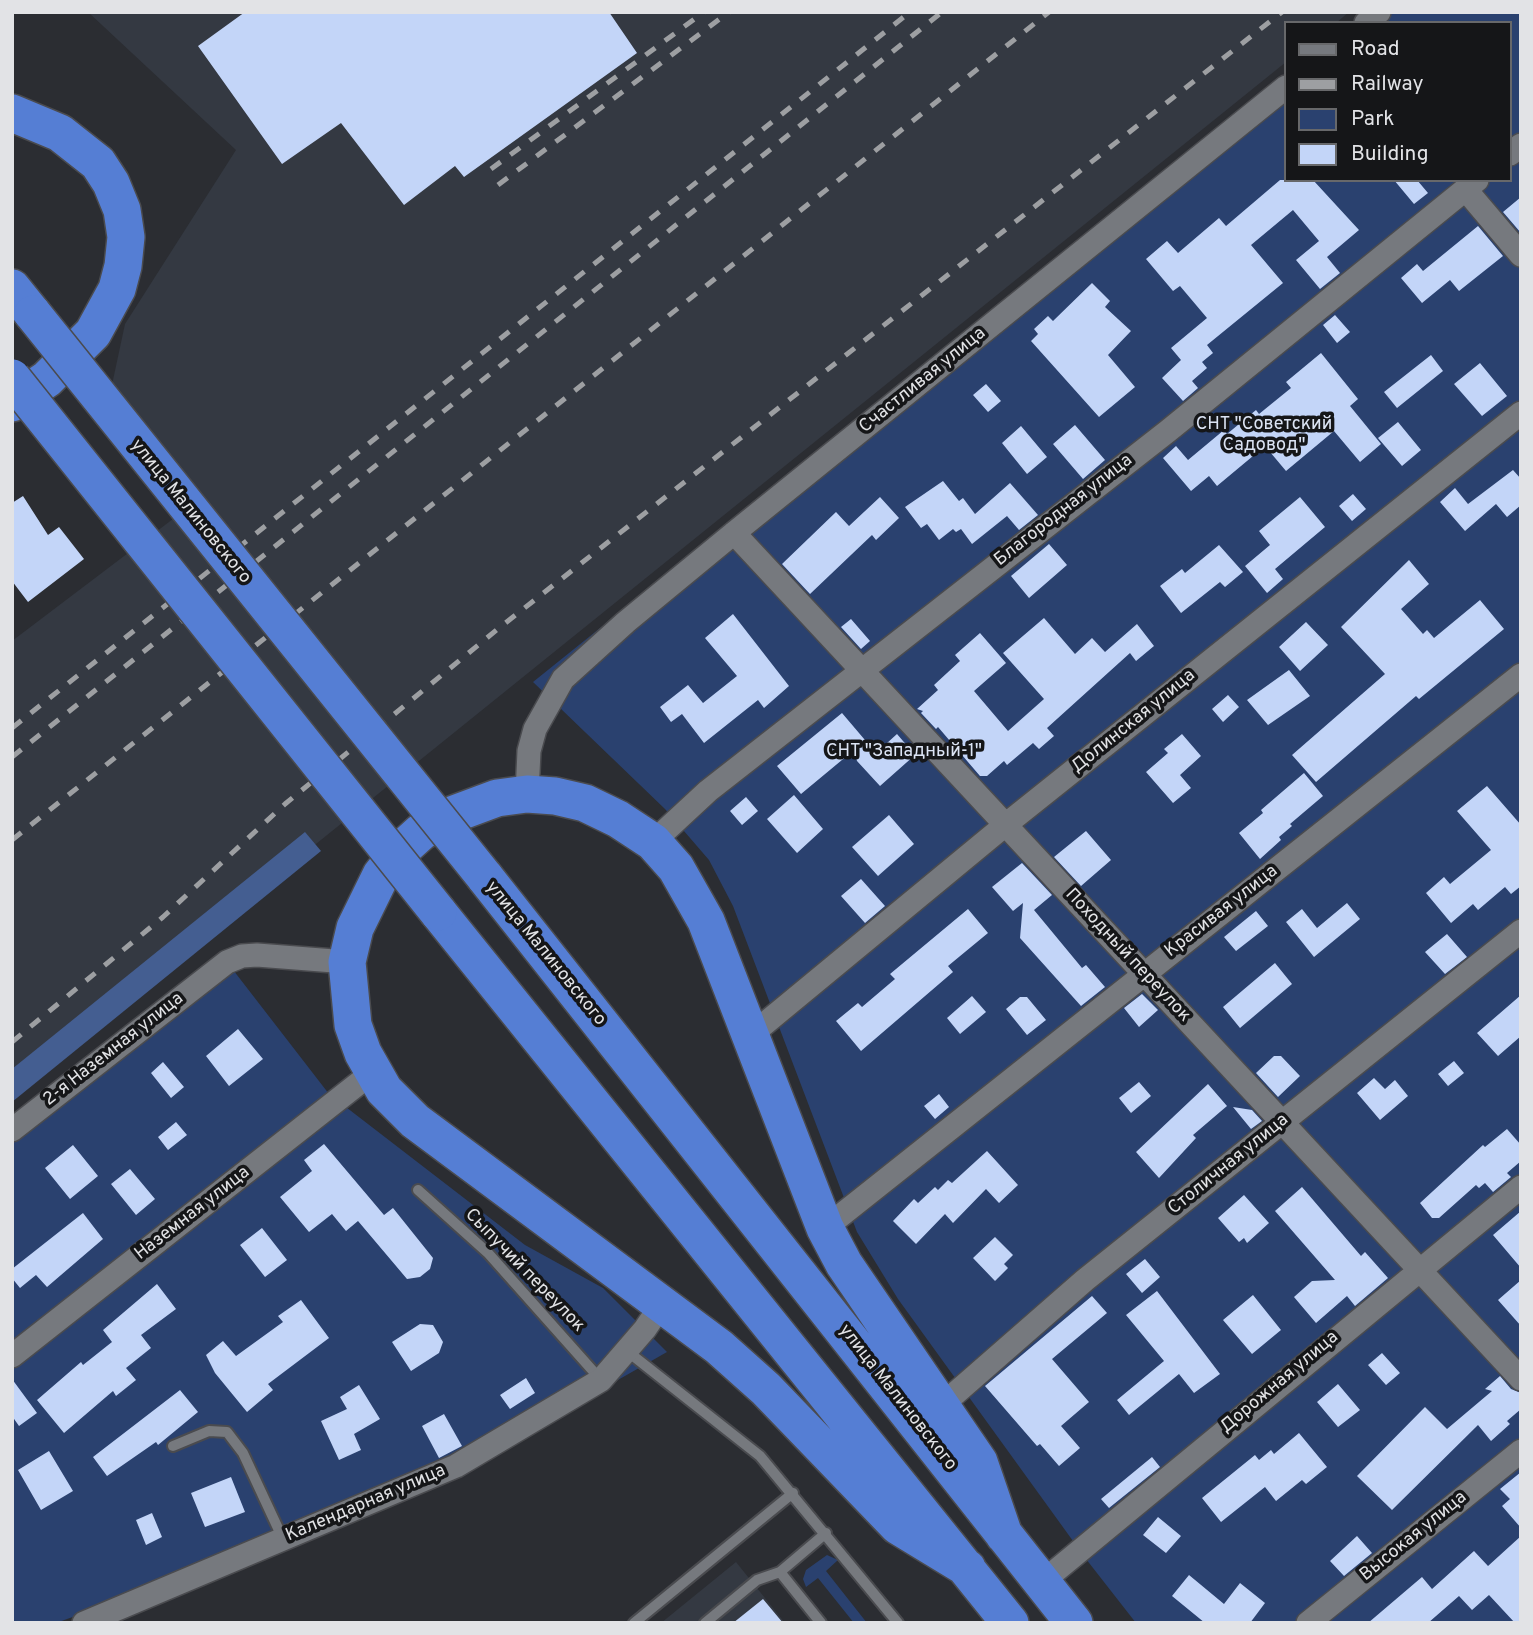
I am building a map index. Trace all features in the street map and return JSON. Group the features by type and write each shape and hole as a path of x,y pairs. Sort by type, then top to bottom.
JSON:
{"highway":[{"path":"12,113 60,133 98,163 111,183 122,210 126,237 117,289 93,332 47,379 12,403"},
{"name":"улица Малиновского","path":"22,301 484,876 1074,1623"},
{"path":"12,378 1010,1623"},
{"path":"967,1568 898,1526 766,1389 719,1347 397,1105 373,1072 353,1025 348,962 355,928 366,901 399,852 421,832 446,817 497,798 527,794 585,803 618,819 653,842 676,868 692,892 751,1035 825,1228 844,1264 942,1405 984,1473 1004,1535"}],"street":[{"name":"Счастливая улица","path":"527,794 529,751 535,729 563,679 626,622 734,533 1284,89"},
{"path":"1472,185 1521,255"},
{"name":"Благородная улица","path":"653,842 708,791 1168,431 1472,185"},
{"name":"Долинская улица","path":"751,1035 1004,826 1521,413"},
{"name":"Походный переулок","path":"734,533 1521,1379"},
{"name":"Красивая улица","path":"825,1228 1521,675"},
{"name":"Столичная улица","path":"942,1405 1085,1280 1521,931"},
{"name":"2-я Наземная улица","path":"12,1130 216,970 242,956 348,962"},
{"name":"Наземная улица","path":"12,1356 373,1072"},
{"name":"Дорожная улица","path":"1042,1582 1417,1270 1521,1187"},
{"name":"Календарная улица","path":"84,1623 456,1466 601,1380 627,1351 662,1304"},
{"name":"Высокая улица","path":"1308,1623 1521,1451"}],"lane":[{"name":"Сыпучий переулок","path":"418,1190 488,1253 601,1380"},
{"path":"627,1351 760,1456 898,1623"},
{"path":"173,1446 209,1431 228,1432 243,1453 283,1539"},
{"path":"634,1623 793,1493"},
{"path":"705,1623 757,1580 780,1572 826,1533"},
{"path":"780,1572 821,1623"}],"shaded area":[{"path":"88,12 1349,12 1338,21 1284,21 1284,64 12,1089 12,641 198,500 110,394 125,324 236,150"},
{"path":"305,832 321,851 12,1102 12,1069"},
{"path":"736,1562 785,1623 661,1623"}],"green space":[{"path":"1366,12 1521,12 1521,1623 1136,1623 1086,1559 898,1299 857,1232 733,906 709,860 665,809 533,682 1284,78 1284,182 1512,182 1512,21 1355,21"},
{"path":"220,953 329,1094 525,1245 603,1288 667,1352 425,1490 56,1623 12,1623 12,1119"},
{"path":"827,1555 838,1560 826,1571 867,1623 854,1623 818,1578 806,1587 803,1579 806,1570"}],"building":[{"path":"245,12 609,12 637,53 464,177 455,166 404,205 341,123 282,164 198,46"},
{"path":"1280,180 1284,180 1315,182 1359,230 1327,257 1340,273 1320,289 1296,260 1319,241 1293,210 1251,245 1283,283 1207,345 1213,353 1202,362 1207,368 1192,381 1198,388 1183,401 1162,378 1181,360 1171,348 1207,318 1180,286 1173,291 1146,259 1167,241 1178,253 1219,218 1226,226"},
{"path":"1396,182 1419,182 1428,193 1414,204"},
{"path":"1521,197 1521,233 1503,212"},
{"path":"1478,226 1503,256 1459,291 1450,280 1422,303 1401,278 1417,264 1423,271"},
{"path":"1092,283 1110,301 1105,307 1131,331 1108,355 1135,387 1099,417 1031,341 1038,334 1034,329 1048,316 1053,321"},
{"path":"1335,315 1350,332 1337,343 1323,325"},
{"path":"1321,353 1358,399 1350,406 1381,444 1360,462 1334,431 1286,471 1265,446 1217,486 1209,476 1191,491 1163,458 1176,446 1188,460 1224,430 1227,434 1256,410 1259,414 1291,388 1286,382"},
{"path":"1431,355 1443,371 1397,408 1384,392"},
{"path":"1480,363 1507,396 1482,416 1454,384"},
{"path":"986,384 1001,401 988,412 973,395"},
{"path":"1398,422 1421,450 1402,466 1378,438"},
{"path":"1075,425 1105,460 1083,479 1053,444"},
{"path":"1021,426 1047,457 1027,474 1002,443"},
{"path":"1513,470 1521,479 1521,505 1507,517 1496,504 1465,531 1440,502 1455,488 1468,504"},
{"path":"943,481 959,501 963,498 975,514 1010,483 1038,515 1019,530 1007,516 972,544 961,529 956,532 953,529 939,540 927,524 921,528 905,507"},
{"path":"1353,494 1366,509 1352,521 1339,506"},
{"path":"23,496 48,535 59,527 84,559 28,602 12,581 12,503"},
{"path":"880,497 899,518 876,540 872,535 810,594 782,564 836,512 849,526"},
{"path":"1300,497 1325,527 1275,569 1283,579 1267,593 1245,566 1270,545 1259,531"},
{"path":"1049,544 1067,565 1029,598 1011,576"},
{"path":"1219,545 1243,572 1225,587 1220,582 1181,613 1160,586 1182,569 1185,573"},
{"path":"1409,560 1429,584 1401,609 1423,634 1427,630 1434,638 1480,600 1504,629 1419,699 1416,696 1316,782 1292,755 1385,674 1341,627"},
{"path":"733,614 789,686 764,708 758,700 704,743 682,714 671,722 660,707 688,685 703,703 737,676 705,638"},
{"path":"1044,618 1075,654 1092,638 1105,652 1137,624 1154,646 1136,661 1130,653 1047,728 1054,736 1039,749 1033,743 1007,765 1004,761 987,776 980,776 938,727 936,729 921,713 923,711 917,709 938,690 934,685 960,661 955,655 980,633 1006,663 974,691 1008,731 1044,699 1003,653"},
{"path":"851,619 870,641 861,649 841,627"},
{"path":"1306,622 1328,645 1300,671 1279,647"},
{"path":"1289,670 1310,696 1268,725 1247,700"},
{"path":"1228,695 1239,707 1223,722 1212,709"},
{"path":"842,713 876,753 897,734 915,755 880,786 857,761 854,750 801,794 777,766"},
{"path":"1182,734 1201,756 1180,775 1191,788 1173,803 1146,772 1168,753 1164,749"},
{"path":"1304,773 1323,796 1290,824 1292,826 1279,837 1281,840 1260,859 1239,833"},
{"path":"1487,786 1521,825 1521,886 1511,894 1505,887 1478,910 1473,904 1451,923 1426,893 1444,877 1450,884 1491,850 1457,811"},
{"path":"794,795 823,829 797,853 767,819"},
{"path":"746,797 758,811 742,825 730,811"},
{"path":"889,815 914,844 878,876 852,847"},
{"path":"1086,831 1111,860 1081,886 1054,857"},
{"path":"1022,863 1052,895 1034,910 1082,968 1086,965 1105,987 1081,1006 1020,938 1023,903 1013,911 992,887"},
{"path":"861,879 885,906 865,923 841,896"},
{"path":"1347,903 1360,919 1314,957 1286,922 1302,909 1317,928"},
{"path":"968,909 988,933 948,966 953,972 861,1051 836,1021 858,1003 862,1007 895,979 890,974"},
{"path":"1256,911 1268,926 1236,951 1224,937"},
{"path":"1447,934 1467,957 1445,974 1425,952"},
{"path":"1275,963 1292,984 1240,1028 1223,1007"},
{"path":"1142,994 1158,1010 1139,1027 1124,1008"},
{"path":"1521,995 1521,1036 1498,1056 1477,1033"},
{"path":"972,996 986,1012 960,1034 947,1018"},
{"path":"1020,997 1027,997 1046,1020 1027,1035 1006,1009"},
{"path":"238,1029 263,1059 229,1086 206,1056"},
{"path":"1274,1056 1281,1056 1300,1076 1278,1097 1256,1073"},
{"path":"1454,1061 1464,1073 1448,1086 1438,1074"},
{"path":"163,1062 184,1087 171,1098 151,1073"},
{"path":"1374,1078 1385,1089 1395,1080 1408,1096 1380,1120 1357,1093"},
{"path":"1139,1082 1151,1096 1131,1113 1119,1098"},
{"path":"1208,1084 1227,1106 1193,1135 1196,1138 1159,1178 1136,1152"},
{"path":"939,1094 949,1107 935,1119 924,1106"},
{"path":"1233,1107 1252,1110 1262,1121 1251,1129"},
{"path":"176,1122 187,1135 168,1150 158,1137"},
{"path":"1507,1129 1521,1145 1521,1161 1507,1173 1511,1177 1493,1192 1485,1183 1479,1188 1476,1185 1439,1218 1432,1218 1420,1203 1483,1145 1485,1147"},
{"path":"324,1144 384,1215 393,1208 433,1258 430,1269 420,1277 407,1279 358,1221 346,1231 332,1214 309,1232 280,1197 312,1171 304,1160"},
{"path":"73,1145 98,1176 70,1199 45,1168"},
{"path":"987,1151 1018,1185 999,1203 986,1189 953,1223 945,1214 916,1244 893,1221 914,1199 918,1203 935,1187 938,1190 948,1180 952,1183"},
{"path":"130,1169 155,1199 136,1215 111,1184"},
{"path":"1302,1187 1361,1256 1365,1252 1388,1278 1355,1306 1347,1296 1316,1323 1294,1297 1312,1281 1335,1280 1275,1211"},
{"path":"1244,1195 1269,1223 1247,1243 1244,1238 1239,1242 1218,1218"},
{"path":"1521,1211 1521,1268 1493,1235"},
{"path":"83,1213 103,1239 47,1287 36,1275 20,1288 12,1278 12,1269"},
{"path":"262,1228 287,1260 265,1277 240,1245"},
{"path":"995,1237 1013,1255 1004,1264 1008,1268 995,1281 973,1258"},
{"path":"1145,1259 1160,1277 1142,1293 1126,1274"},
{"path":"1521,1280 1521,1326 1498,1300"},
{"path":"157,1284 176,1309 141,1335 151,1348 126,1368 136,1380 116,1396 113,1391 64,1433 37,1400 81,1362 83,1365 112,1342 103,1330"},
{"path":"1157,1291 1220,1374 1194,1393 1179,1374 1129,1415 1117,1400 1164,1361 1126,1315"},
{"path":"1253,1295 1281,1330 1252,1354 1223,1320"},
{"path":"1092,1296 1107,1313 1052,1359 1089,1402 1061,1426 1080,1448 1059,1466 1040,1444 1037,1446 985,1386"},
{"path":"301,1300 329,1338 268,1384 273,1390 247,1412 215,1373 206,1355 223,1341 236,1356 283,1322 278,1316"},
{"path":"420,1324 433,1325 443,1342 439,1353 411,1371 392,1342"},
{"path":"1382,1353 1400,1373 1386,1385 1368,1365"},
{"path":"1500,1376 1511,1389 1521,1393 1521,1409 1507,1421 1510,1424 1491,1441 1478,1425 1392,1510 1357,1476 1425,1407 1447,1429 1492,1391 1485,1389"},
{"path":"526,1378 535,1393 510,1409 500,1395"},
{"path":"12,1379 37,1413 19,1426 12,1416"},
{"path":"1338,1384 1360,1410 1338,1427 1317,1402"},
{"path":"359,1385 380,1419 354,1434 361,1450 339,1460 321,1421 347,1409 340,1397"},
{"path":"180,1390 198,1412 158,1445 156,1442 107,1476 93,1457"},
{"path":"444,1414 462,1446 439,1458 422,1426"},
{"path":"1299,1433 1327,1467 1306,1484 1302,1480 1276,1501 1265,1487 1221,1522 1202,1498 1255,1455 1259,1460 1271,1450 1274,1454"},
{"path":"49,1451 73,1491 41,1510 18,1470"},
{"path":"1152,1457 1160,1467 1109,1508 1101,1499"},
{"path":"1521,1472 1521,1528 1502,1506 1510,1499 1500,1489"},
{"path":"231,1477 245,1512 205,1527 191,1493"},
{"path":"152,1513 162,1537 146,1545 136,1520"},
{"path":"1158,1517 1181,1536 1166,1553 1143,1535"},
{"path":"1357,1536 1372,1553 1344,1576 1330,1561"},
{"path":"1521,1536 1521,1623 1515,1623 1489,1595 1472,1610 1459,1596 1428,1623 1368,1623 1422,1577 1432,1589 1474,1551 1488,1566"},
{"path":"1189,1575 1224,1604 1240,1583 1265,1603 1250,1623 1205,1623 1172,1596"},
{"path":"763,1599 783,1623 733,1623"}],"railway":[{"path":"491,169 704,12"},
{"path":"498,185 729,12"},
{"path":"12,728 910,12"},
{"path":"12,757 942,12"},
{"path":"12,840 1049,12"},
{"path":"12,1042 163,917 285,804 499,628 1282,12"}],"park label":[{"name":"СНТ \"Советский Садовод\"","path":"1264,436"},
{"name":"СНТ \"Западный-1\"","path":"904,752"}]}
